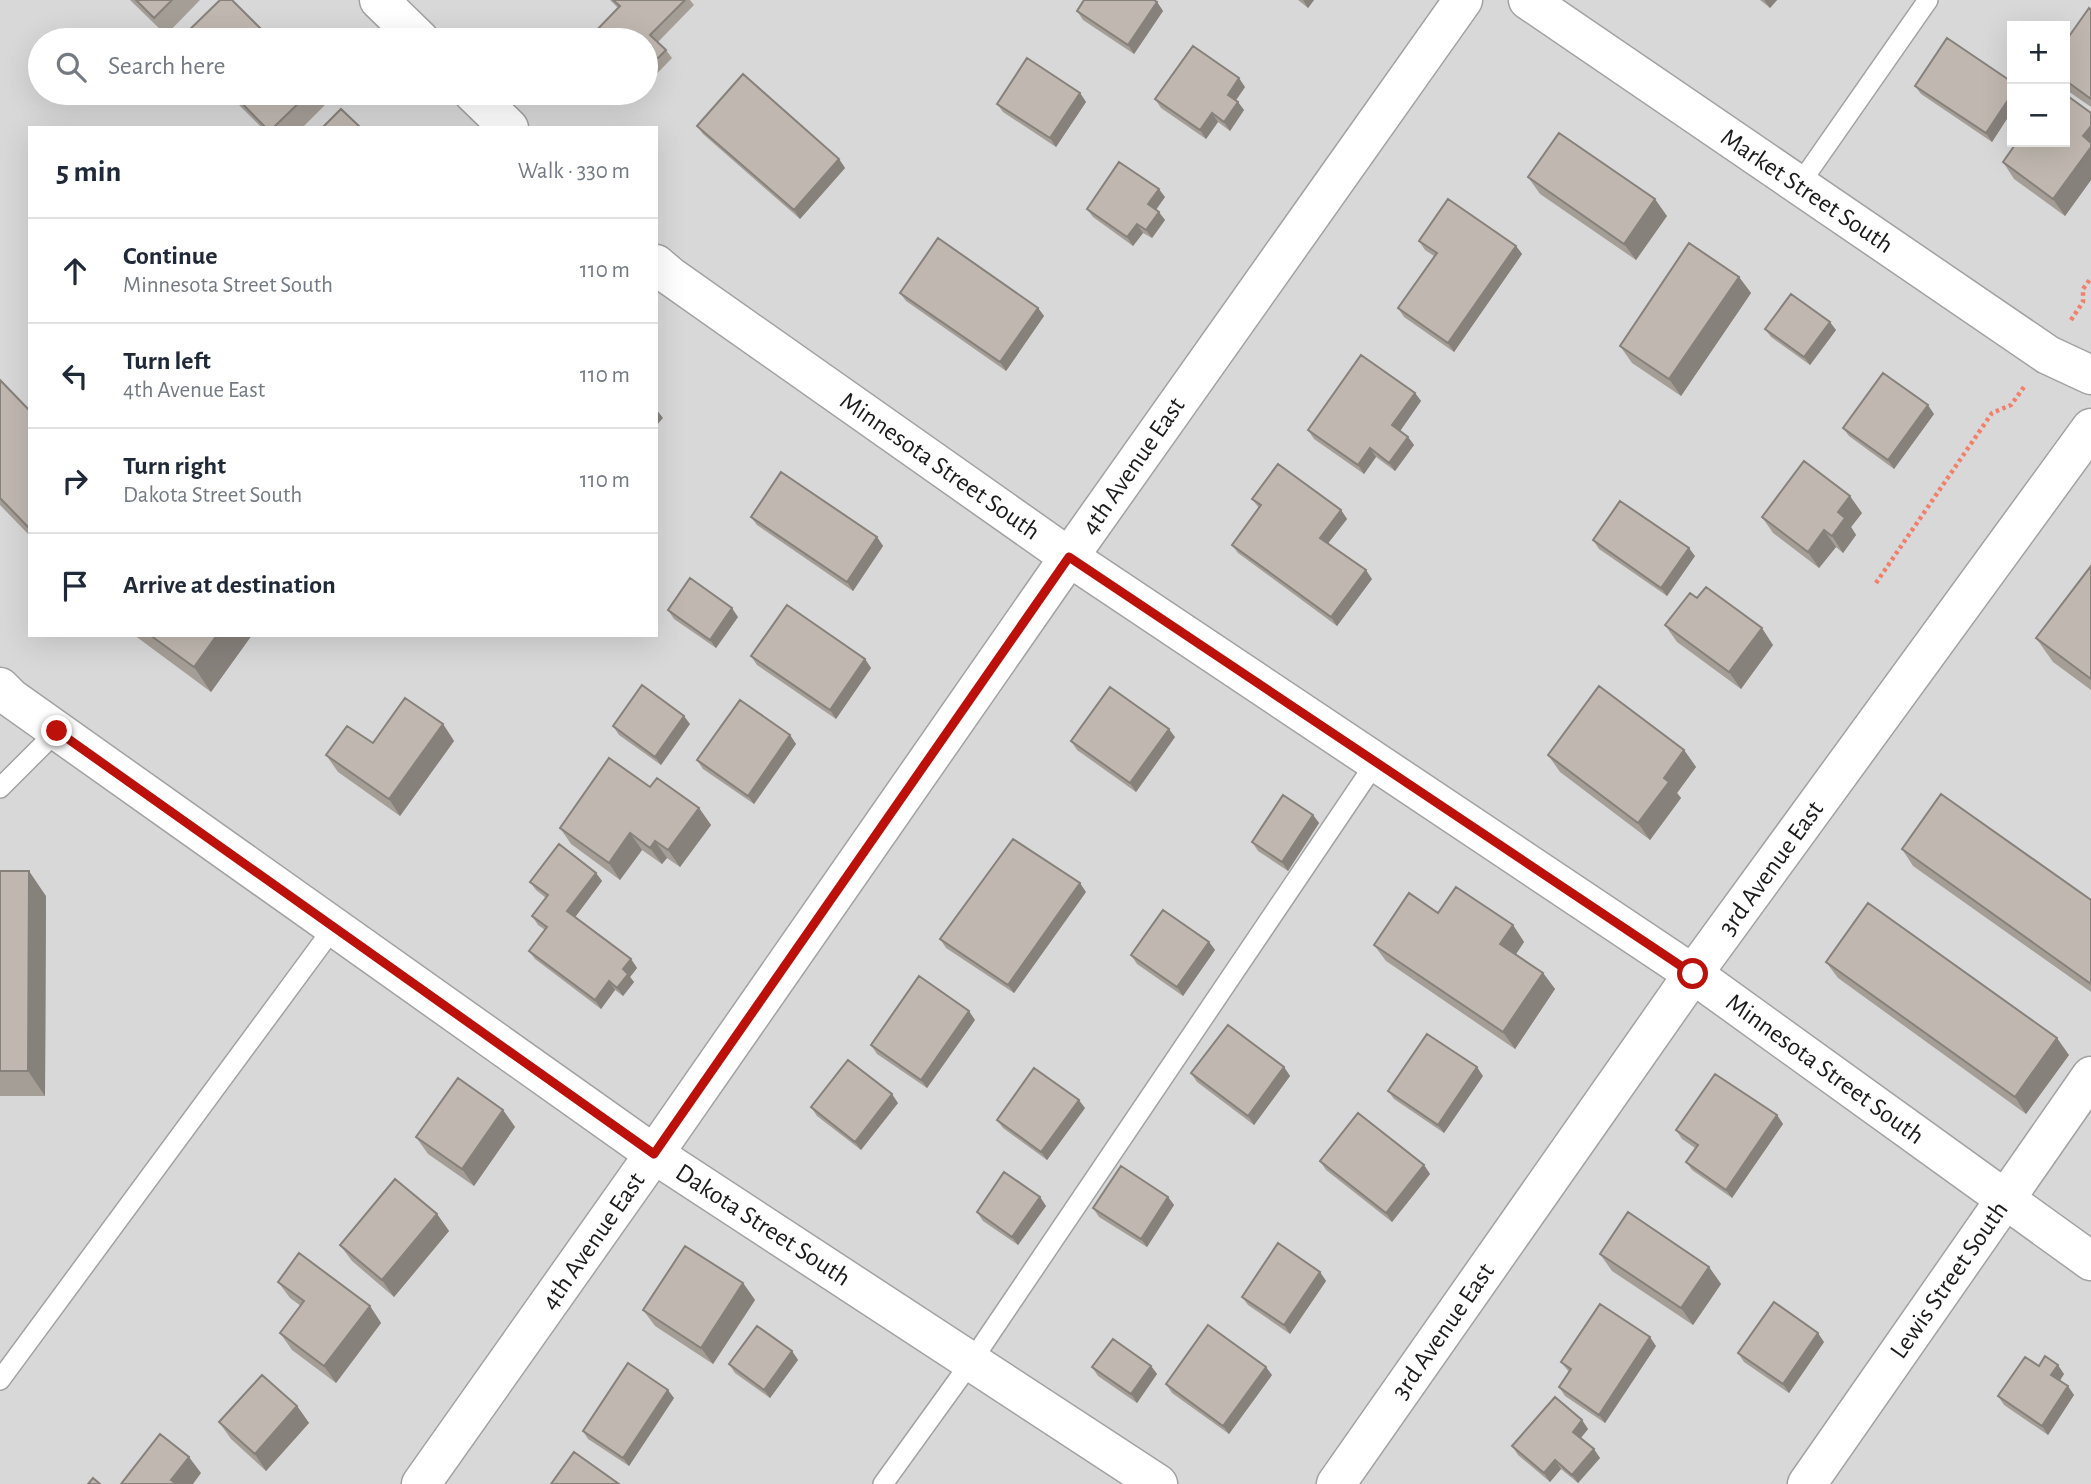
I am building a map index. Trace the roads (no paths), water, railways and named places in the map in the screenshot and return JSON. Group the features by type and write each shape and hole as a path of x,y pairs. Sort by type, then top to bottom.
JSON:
{"street":[{"path":"379,0 408,28"},
{"name":"4th Avenue East","path":"421,1484 1069,557 1463,0"},
{"name":"Market Street South","path":"1528,0 2048,355 2091,375"},
{"path":"485,105 507,126"},
{"name":"Minnesota Street South","path":"658,266 1069,557 1693,974 2091,1261"},
{"name":"3rd Avenue East","path":"1336,1484 1693,974 2091,428"},
{"name":"Dakota Street South","path":"0,687 57,731 654,1154 1158,1484"},
{"name":"Lewis Street South","path":"1807,1484 2091,1076"}],"lane":[{"path":"1799,186 1928,0"},
{"path":"0,788 57,731"},
{"path":"883,1484 971,1362 1376,762"},
{"path":"0,1380 334,927"}]}
